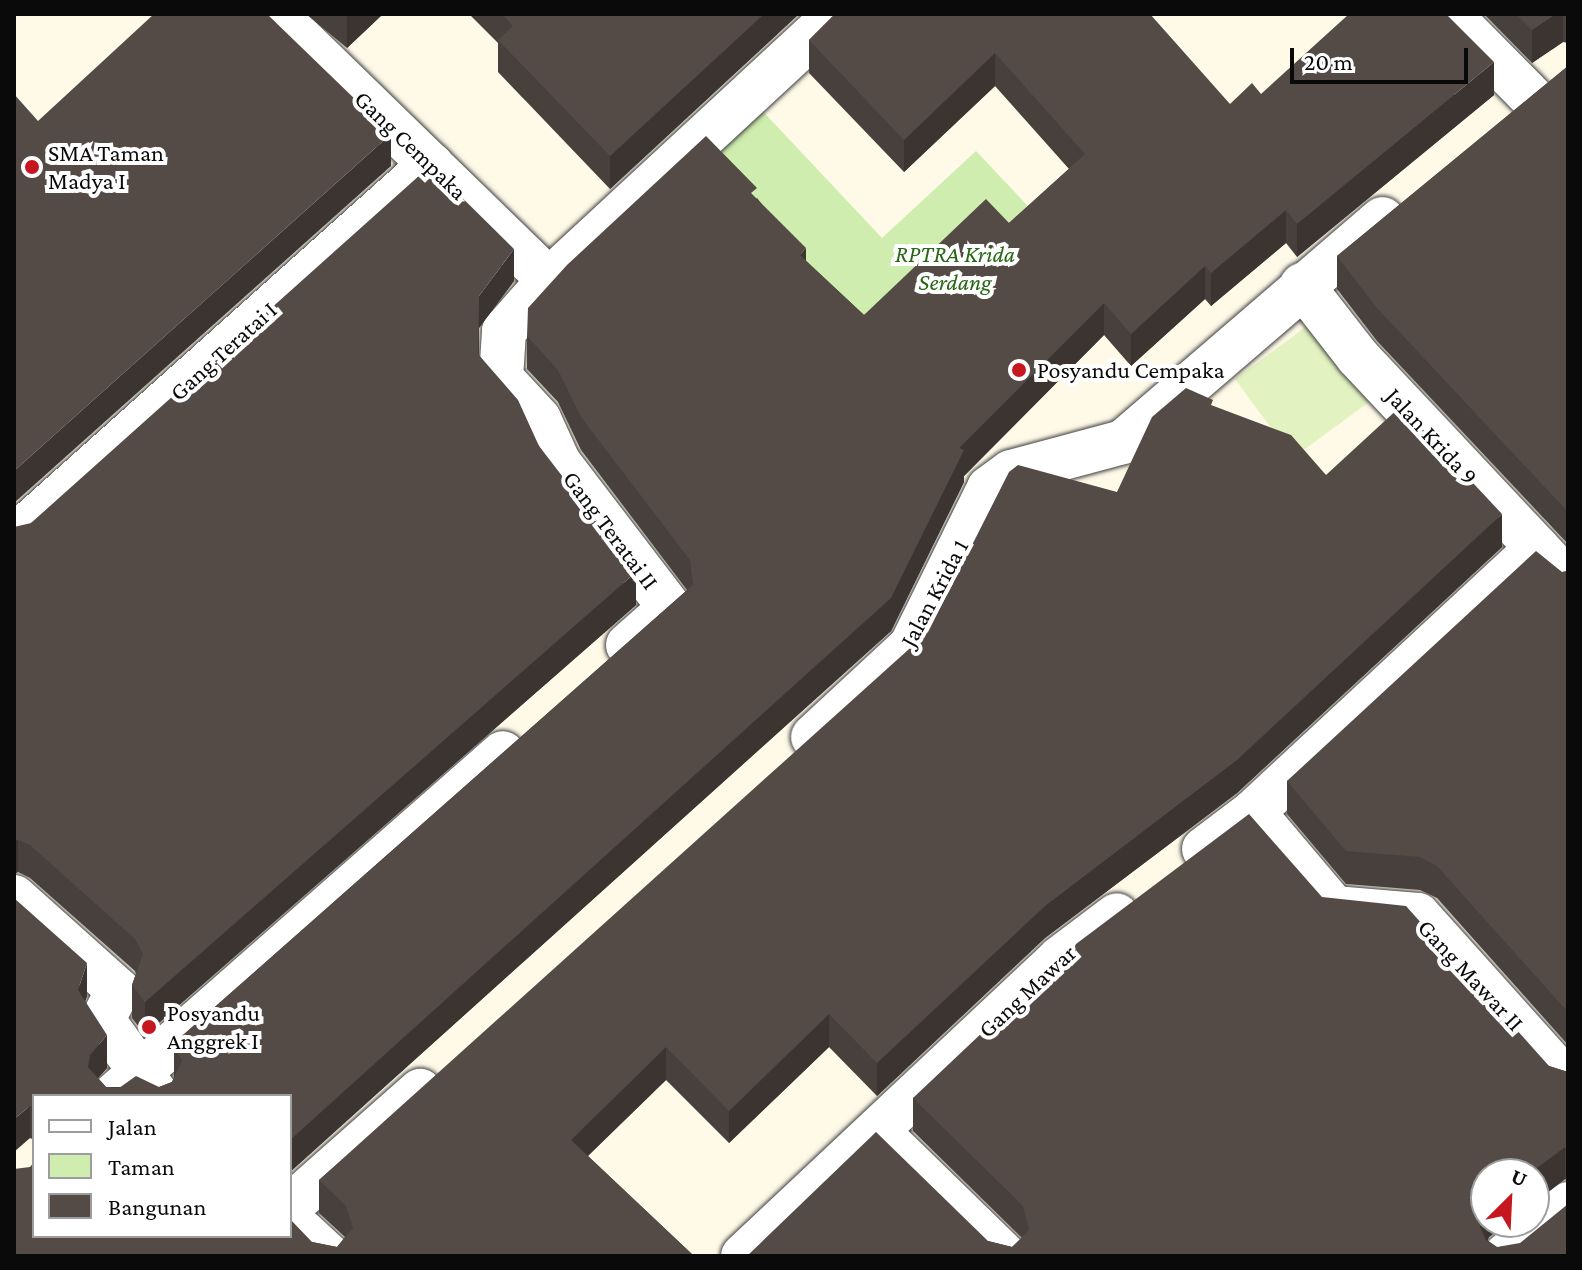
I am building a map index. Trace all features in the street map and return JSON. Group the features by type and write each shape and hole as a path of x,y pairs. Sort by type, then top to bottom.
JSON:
{"street":[{"name":"Gang Cempaka","path":"268,14 291,29 549,280"},
{"name":"Gang Teratai II","path":"600,669 670,608 559,463 539,419 501,378 504,331 549,280 836,14"},
{"path":"1449,14 1545,86 1495,127"},
{"name":"Gang Teratai I","path":"14,537 431,164"},
{"name":"Jalan Krida 1","path":"786,761 911,646 989,488 1011,472 1123,442 1302,285 1411,196"},
{"name":"Jalan Krida 9","path":"1302,285 1358,357 1568,581"},
{"name":"Gang Mawar","path":"743,1256 1060,958 1253,812 1537,548"},
{"path":"14,897 118,990 103,1020 136,1089 530,730"},
{"name":"Gang Mawar II","path":"1253,812 1334,908 1418,915 1568,1082"},
{"path":"292,1204 449,1065"},
{"path":"878,1132 1005,1256"},
{"path":"1505,1256 1568,1204"},
{"path":"292,1222 329,1256"}],"green space":[{"name":"RPTRA Krida Serdang","path":"755,103 882,238 976,151 1074,255 925,394 700,155"},
{"path":"1311,323 1369,402 1293,458 1235,379"}],"building":[{"path":"154,14 267,14 391,134 14,471 14,94 38,121"},
{"path":"502,14 764,14 610,156 498,40 513,26"},
{"path":"835,14 1150,14 1230,104 1252,83 1261,94 1349,14 1446,14 1494,62 1297,224 1286,210 1211,273 1205,266 1131,334 1104,303 959,448 964,450 891,598 292,1138 292,1094 32,1094 32,1106 14,1119 14,898 87,963 78,990 107,1035 90,1055 88,1067 106,1087 119,1088 136,1076 159,1087 172,1082 182,1061 174,1043 693,585 690,560 581,417 558,370 527,336 528,308 567,265 706,136 757,188 751,193 806,248 800,255 864,315 986,199 1009,223 1085,154 995,53 904,140 809,40"},
{"path":"1516,14 1556,14 1532,30"},
{"path":"1568,66 1568,512 1377,308 1337,256"},
{"path":"430,166 514,249 479,296 478,354 518,400 539,446 636,572 145,1002 132,985 143,954 135,939 30,845 14,841 14,527 31,523"},
{"path":"1186,388 1213,400 1211,405 1291,435 1326,475 1401,406 1502,514 1237,760 1045,906 877,1063 829,1014 729,1111 666,1047 571,1140 694,1256 14,1256 14,1169 32,1164 32,1238 292,1238 292,1221 312,1242 337,1247 353,1228 346,1206 319,1180 928,632 1009,472 1018,465 1117,492 1152,417"},
{"path":"1536,551 1562,572 1568,571 1568,1012 1437,866 1420,857 1346,851 1287,781"},
{"path":"1249,814 1322,897 1406,906 1549,1066 1568,1072 1568,1148 1550,1158 1470,1158 1470,1238 1485,1238 1497,1247 1520,1243 1526,1238 1550,1238 1550,1219 1568,1204 1568,1256 747,1256 876,1132 988,1241 1012,1247 1029,1230 1023,1206 913,1098 1076,944"}],"place":[{"name":"SMA Taman Madya I","path":"32,167"},
{"name":"Posyandu Cempaka","path":"1019,370"},
{"name":"Posyandu Anggrek I","path":"149,1027"}]}
